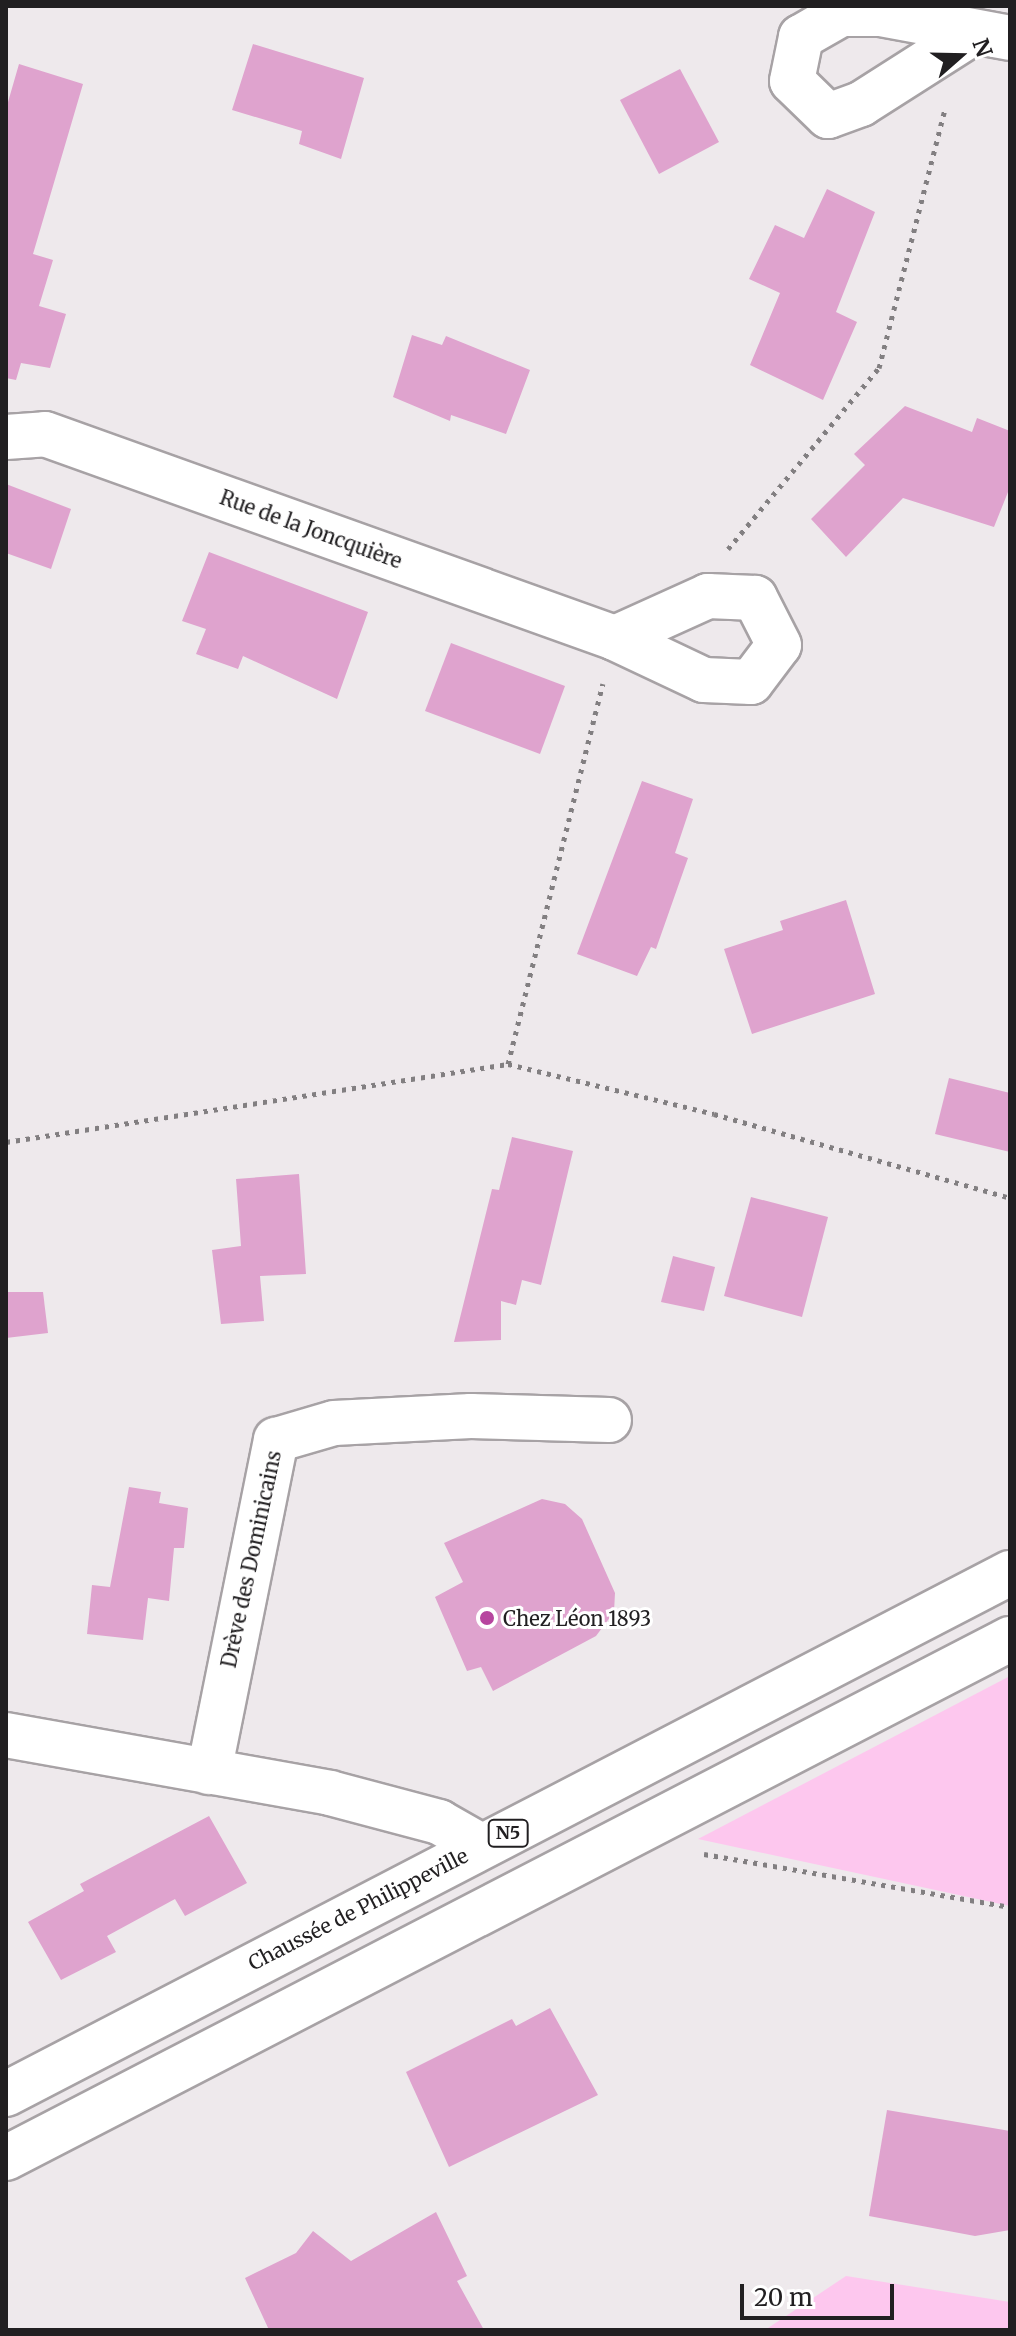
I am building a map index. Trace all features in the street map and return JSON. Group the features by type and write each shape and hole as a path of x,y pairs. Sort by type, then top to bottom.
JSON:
{"main road":[{"name":"Rue de la Joncquière","path":"6,437 45,434 615,638 704,680 751,682 779,645 755,598 708,596 615,638"},
{"name":"Drève des Dominicains","path":"209,1772 276,1440 334,1423 471,1416 609,1420"},
{"name":"Chaussée de Philippeville","path":"6,2094 481,1846 638,1770 1010,1573"},
{"path":"6,2158 1010,1639"},
{"path":"6,1735 330,1793 439,1822 481,1846"}],"path":[{"path":"708,596 713,567 879,368 946,105"},
{"path":"508,1064 615,638"},
{"path":"6,1142 508,1064 714,1114 1010,1198"},
{"path":"623,1841 1010,1907"}],"shaded area":[{"path":"1010,1676 1010,1906 698,1839"},
{"path":"846,2276 1010,2302 1010,2330 765,2330"}],"building":[{"path":"253,44 364,78 341,159 299,144 302,131 232,110"},
{"path":"19,64 83,84 33,254 53,260 39,306 66,314 50,368 21,363 16,380 6,378 6,109"},
{"path":"680,69 719,142 659,174 620,100"},
{"path":"827,189 875,212 836,312 857,322 823,400 750,365 780,293 749,279 775,225 804,238"},
{"path":"412,335 442,345 446,336 530,370 506,434 451,415 450,421 393,397"},
{"path":"905,406 972,432 977,418 1010,431 1010,487 994,527 903,498 846,557 811,519 865,465 854,454"},
{"path":"6,484 71,509 51,569 6,553"},
{"path":"209,552 368,612 337,699 243,656 238,669 196,654 206,629 182,621"},
{"path":"451,643 565,686 540,754 425,711"},
{"path":"642,781 693,799 675,853 688,858 656,949 651,947 637,976 577,954"},
{"path":"846,900 875,994 752,1034 724,949 783,930 780,921"},
{"path":"949,1078 1010,1093 1010,1152 935,1134"},
{"path":"512,1137 573,1151 541,1285 522,1280 516,1305 501,1301 501,1340 454,1342 492,1189 499,1190"},
{"path":"299,1174 306,1274 260,1276 264,1321 221,1324 212,1250 241,1246 236,1179"},
{"path":"751,1197 828,1217 802,1317 724,1296"},
{"path":"673,1256 715,1267 704,1311 661,1302"},
{"path":"6,1292 43,1292 48,1333 6,1338"},
{"path":"129,1487 161,1492 159,1503 188,1508 184,1548 174,1548 169,1601 148,1598 143,1640 87,1634 92,1585 110,1587"},
{"path":"542,1499 565,1504 582,1519 615,1593 614,1612 596,1636 493,1691 481,1667 467,1671 435,1597 463,1582 444,1543"},
{"path":"209,1816 247,1883 185,1916 175,1899 107,1936 116,1952 61,1980 28,1922 84,1891 80,1884"},
{"path":"550,2008 598,2095 449,2167 406,2072 512,2019 516,2026"},
{"path":"887,2110 1010,2131 1010,2230 975,2236 869,2216"},
{"path":"436,2212 467,2276 457,2281 484,2330 269,2330 245,2278 296,2253 313,2231 351,2261"}],"place":[{"name":"Chez Léon 1893","path":"487,1618"}]}
